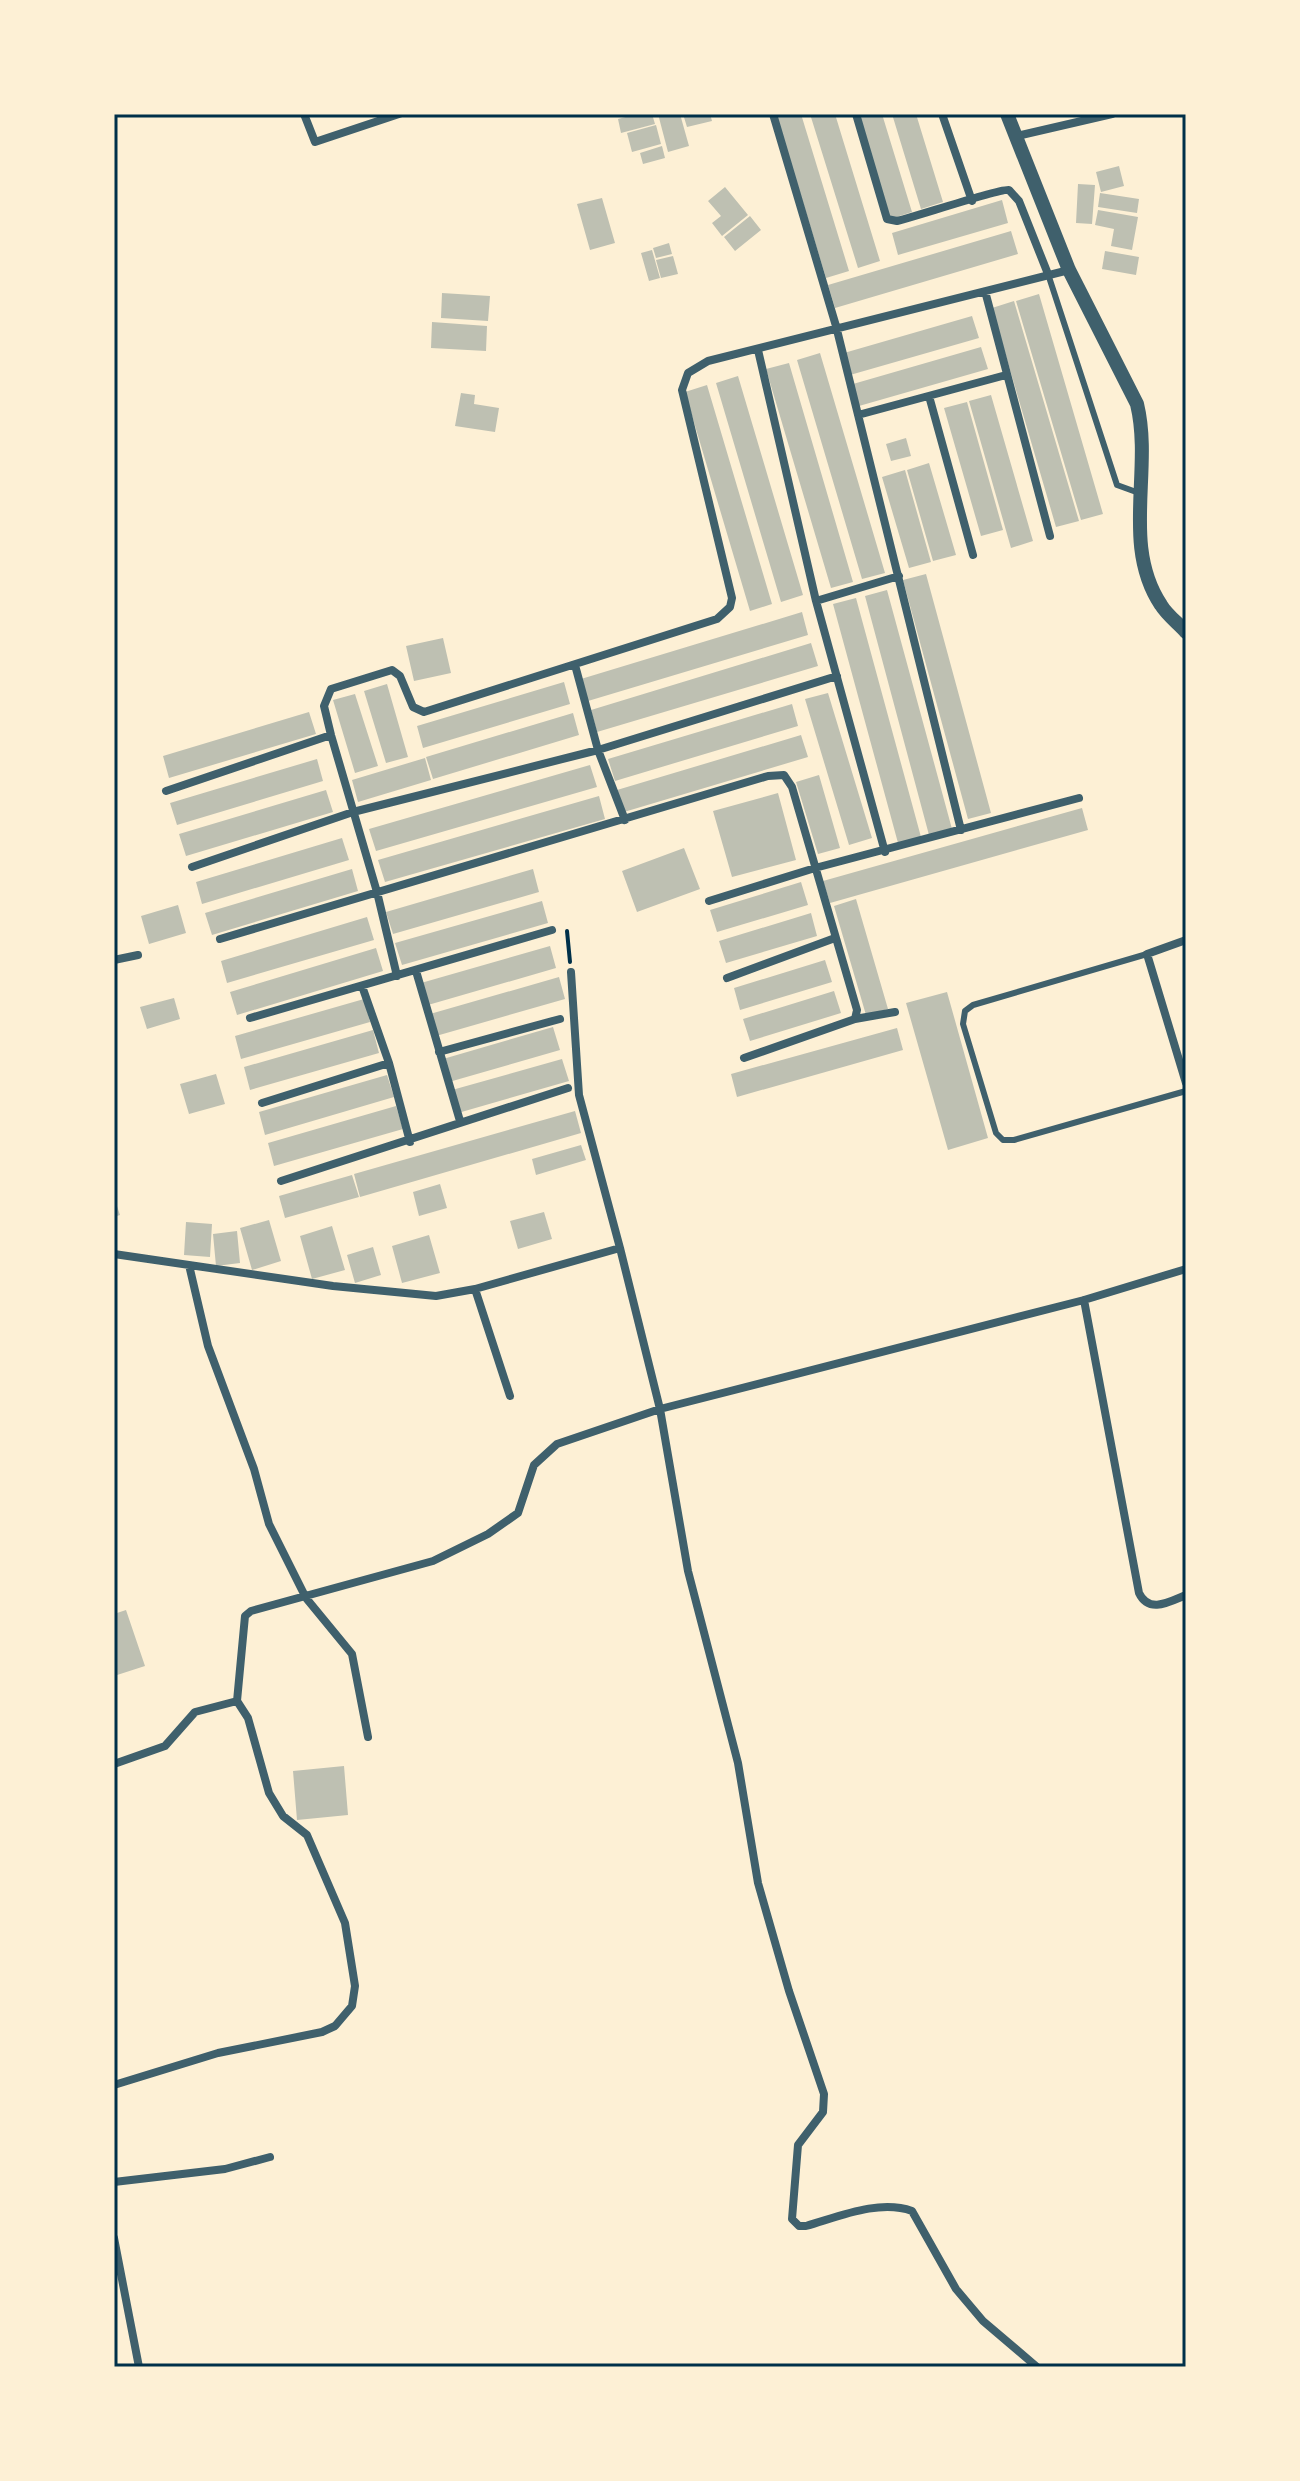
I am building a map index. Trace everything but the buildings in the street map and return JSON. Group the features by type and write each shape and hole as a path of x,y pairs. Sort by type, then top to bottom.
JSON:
{"street":[{"path":"304,114 315,142 399,114"},
{"path":"773,114 836,326 961,830"},
{"path":"856,114 887,219 897,221 972,201 996,189 1014,193 1048,274"},
{"path":"942,114 972,201"},
{"path":"1007,114 1069,270 1137,404 1142,426 1140,551 1162,608 1180,619 1186,632"},
{"path":"1017,136 1112,114"},
{"path":"397,976 377,892 324,706 331,689 387,670 400,676 413,707 421,713 717,619 730,607 729,586 682,390 683,381 695,367 836,326 1069,270"},
{"path":"985,291 1050,536"},
{"path":"758,350 816,601 885,852"},
{"path":"858,415 1006,375"},
{"path":"929,396 973,555"},
{"path":"816,601 899,576"},
{"path":"575,665 598,750 625,820"},
{"path":"192,867 353,812 598,750 837,676"},
{"path":"166,791 331,735"},
{"path":"220,939 768,776 784,775 792,787 857,1010 855,1019"},
{"path":"709,901 815,868 885,852 1079,798"},
{"path":"250,1018 552,930"},
{"path":"727,978 835,938"},
{"path":"1186,940 1147,954 1186,1083"},
{"path":"114,960 138,955"},
{"path":"416,971 460,1121"},
{"path":"571,972 579,1095 660,1409 688,1571 738,1763 758,1883 789,1991 824,2094 823,2112 798,2145 792,2219 799,2226 806,2226 879,2207 899,2206 912,2211 956,2289 983,2321 1037,2367"},
{"path":"362,986 389,1063 410,1142"},
{"path":"744,1058 855,1019 895,1012"},
{"path":"439,1052 560,1019"},
{"path":"262,1103 389,1063"},
{"path":"281,1181 410,1142 460,1121 568,1088"},
{"path":"114,1254 333,1286 436,1296 475,1289 620,1248"},
{"path":"189,1265 208,1346 254,1469 269,1524 306,1598 352,1654 368,1737"},
{"path":"114,2085 218,2053 322,2032 335,2026 352,2006 355,1986 345,1923 307,1835 283,1816 269,1793 248,1718 237,1701 245,1616 433,1561 488,1534 518,1513 532,1470 545,1451 660,1409 1084,1300 1186,1269"},
{"path":"475,1289 510,1396"},
{"path":"1084,1300 1139,1593 1147,1603 1154,1605 1186,1595"},
{"path":"114,1764 165,1746 195,1712 237,1701"},
{"path":"114,2182 225,2169 270,2157"},
{"path":"114,2238 139,2367"}],"lane":[{"path":"1048,274 1117,485 1125,491 1143,493"},
{"path":"1147,954 973,1005 965,1011 963,1024 996,1133 1003,1140 1186,1091"}],"path":[{"path":"566,925 571,972"}]}
